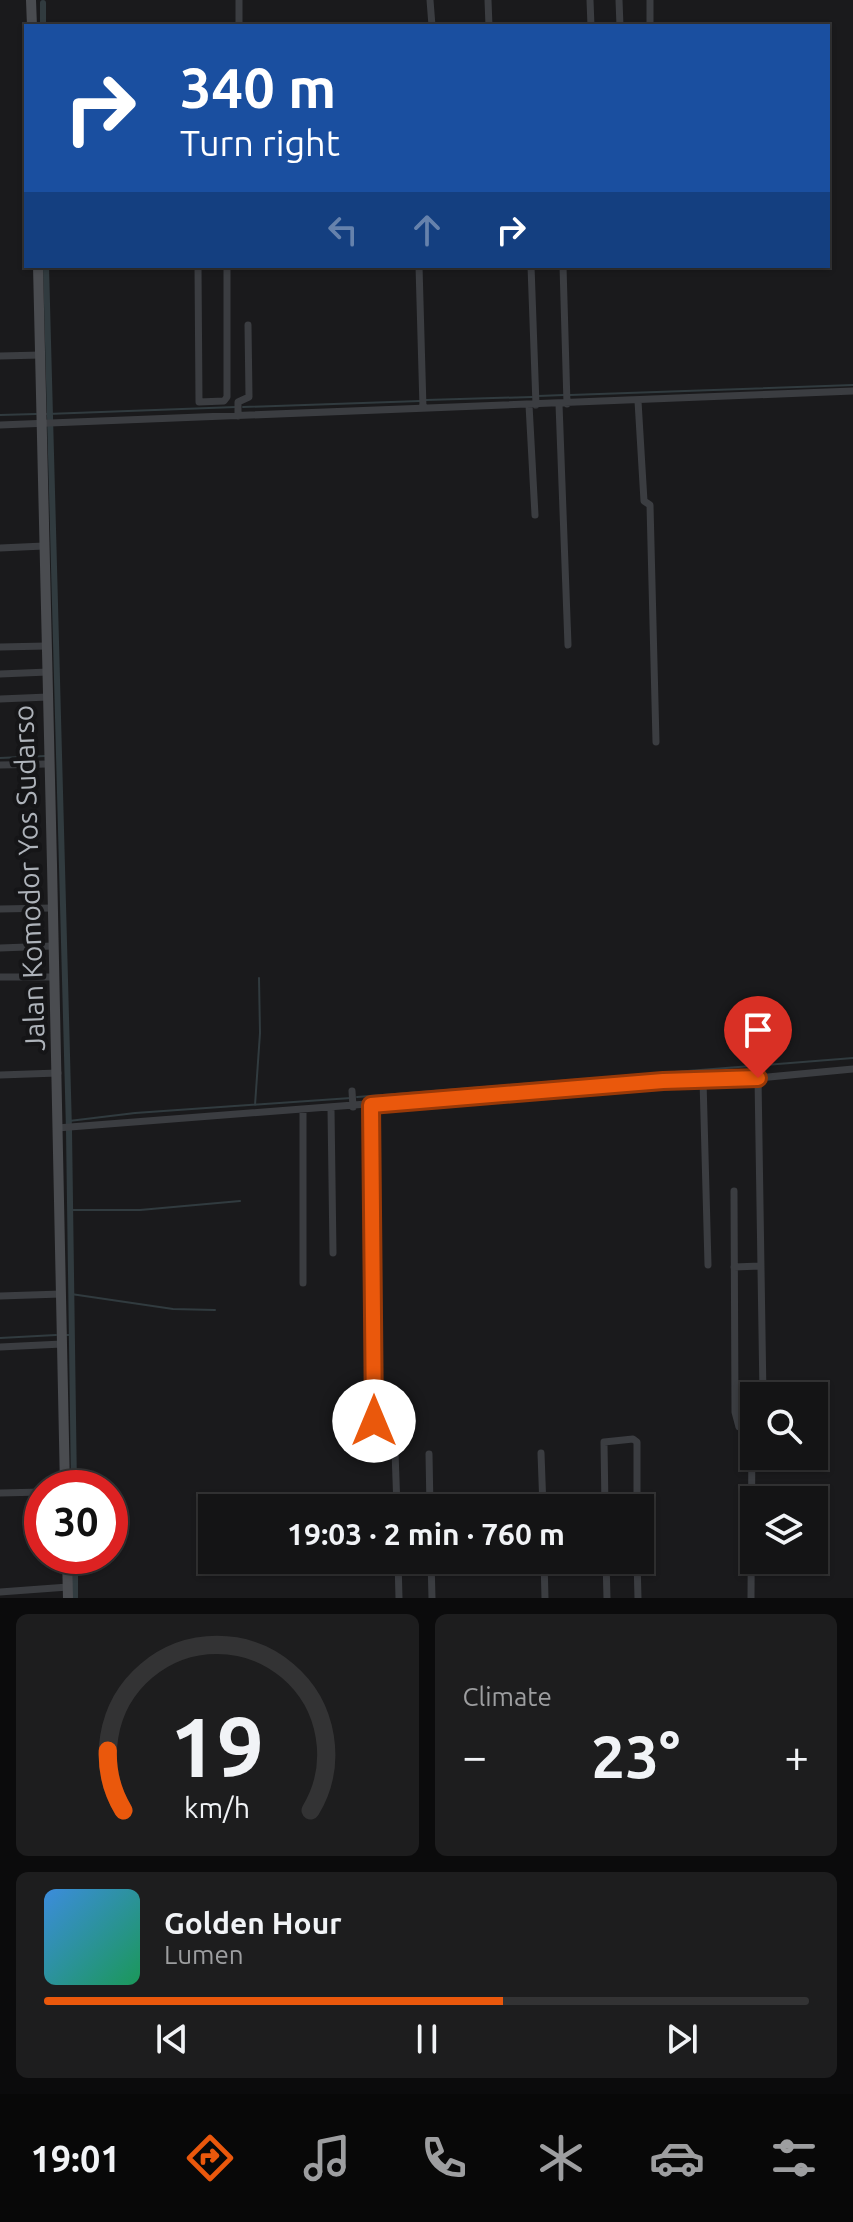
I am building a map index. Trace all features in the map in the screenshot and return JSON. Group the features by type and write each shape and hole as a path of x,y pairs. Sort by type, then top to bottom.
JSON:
{"street":[{"path":"31,0 32,24"},
{"path":"239,0 239,24"},
{"path":"430,0 432,24"},
{"path":"488,0 489,24"},
{"path":"590,0 591,24"},
{"path":"619,0 620,24"},
{"path":"650,0 650,24"},
{"name":"Jalan Komodor Yos Sudarso","path":"38,268 48,759 59,1073 65,1470"},
{"path":"198,268 197,397 206,410"},
{"path":"206,410 227,397 227,268"},
{"path":"419,268 423,403"},
{"path":"531,268 535,515"},
{"path":"563,268 568,645"},
{"path":"238,412 238,402 249,397 248,325"},
{"path":"0,356 41,355"},
{"path":"0,425 206,410 238,412 423,403 638,401 853,391"},
{"path":"638,401 644,501 650,505 656,742"},
{"path":"0,548 44,546"},
{"path":"0,647 46,646"},
{"path":"0,674 48,672"},
{"path":"0,699 48,697"},
{"path":"0,765 48,759"},
{"path":"0,909 52,908"},
{"path":"0,948 53,946"},
{"path":"0,977 54,977"},
{"path":"60,1128 331,1109 352,1098 371,1105 853,1069"},
{"path":"0,1075 59,1073"},
{"path":"758,1078 763,1382"},
{"path":"703,1080 708,1265"},
{"path":"371,1105 374,1452"},
{"path":"331,1109 333,1253"},
{"path":"303,1111 303,1283"},
{"path":"734,1191 735,1412 739,1427 752,1431 751,1598"},
{"path":"734,1267 760,1266"},
{"path":"0,1296 61,1294"},
{"path":"0,1347 62,1344"},
{"path":"605,1494 604,1442 633,1439 637,1442 637,1494"},
{"path":"395,1451 397,1494"},
{"path":"541,1453 542,1494"},
{"path":"429,1454 430,1494"},
{"path":"0,1493 24,1492"},
{"path":"398,1574 399,1598"},
{"path":"431,1574 432,1598"},
{"path":"544,1574 545,1598"},
{"path":"606,1574 607,1598"},
{"path":"637,1574 638,1598"},
{"path":"0,1592 68,1593"}],"waterway":[{"path":"43,3 43,24"},
{"path":"46,268 69,1130 74,1470"},
{"path":"570,395 853,385"},
{"path":"538,396 564,395"},
{"path":"426,400 532,397"},
{"path":"243,407 420,401"},
{"path":"47,414 236,407"},
{"path":"0,415 36,414"},
{"path":"0,758 45,756"},
{"path":"255,1105 260,1033 259,978"},
{"path":"357,1097 853,1058"},
{"path":"69,1121 135,1113 351,1098"},
{"path":"70,1210 140,1210 240,1201"},
{"path":"71,1294 173,1309 215,1310"},
{"path":"0,1338 56,1335"},
{"path":"67,1335 72,1335"},
{"path":"75,1574 75,1598"}],"route":[{"path":"374,1421 371,1105 663,1081 758,1078"}]}
